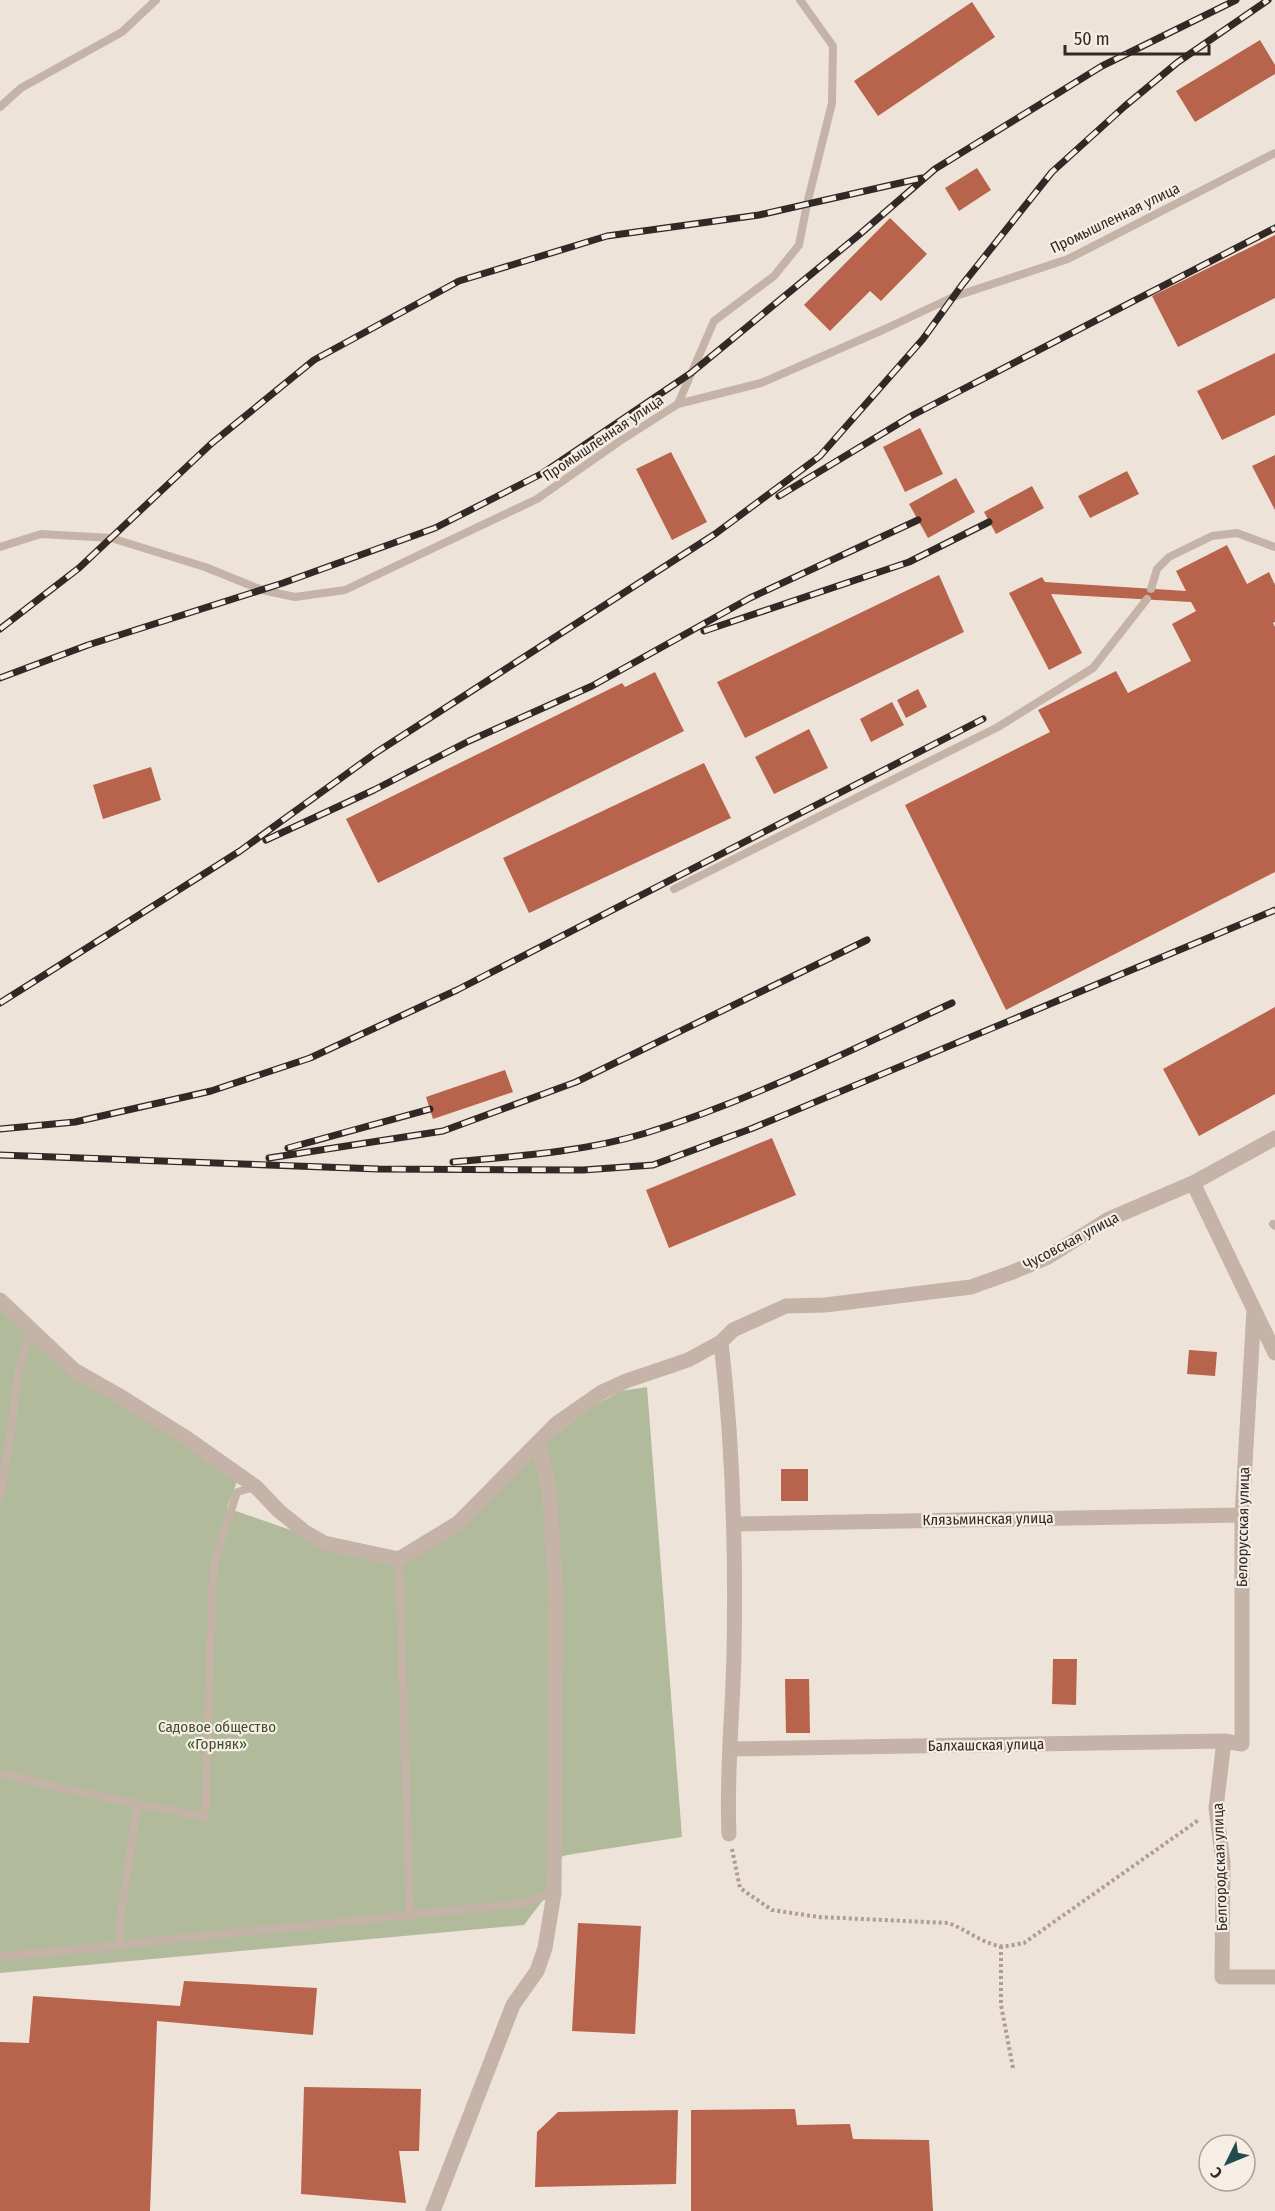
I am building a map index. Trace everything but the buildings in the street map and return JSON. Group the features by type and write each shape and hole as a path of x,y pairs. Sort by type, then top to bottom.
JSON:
{"street":[{"name":"Чусовская улица","path":"399,1560 458,1522 556,1424 602,1392 626,1381 688,1360 721,1342 733,1330 786,1305 825,1305 971,1287 1048,1257 1107,1220 1193,1183 1275,1138"},
{"path":"1193,1183 1275,1353"},
{"path":"0,1300 74,1370 185,1437 256,1486 279,1511 305,1532 324,1543 399,1560"},
{"name":"Белорусская улица","path":"1242,1744 1242,1515 1254,1310"},
{"path":"721,1342 729,1406 734,1524 735,1596 727,1793 729,1834"},
{"path":"433,2211 513,2005 537,1971 545,1948 554,1893 556,1594 549,1488 538,1444"},
{"name":"Клязьминская улица","path":"734,1524 1242,1515"},
{"name":"Балхашская улица","path":"730,1749 1224,1741 1242,1744"},
{"name":"Белгородская улица","path":"1224,1741 1216,1808 1223,1863 1222,1977 1275,1977"}],"lane":[{"path":"0,107 21,88 122,32 156,0"},
{"path":"678,404 714,321 774,276 798,245 832,103 833,69 833,46 800,0"},
{"name":"Промышленная улица","path":"0,547 41,534 111,538 205,567 262,590 284,595 295,597 345,590 537,499 678,404 761,383 953,297 1068,259 1275,153"},
{"path":"1152,589 1157,569 1169,556 1212,536 1237,533 1275,547"},
{"path":"674,889 998,727 1093,668 1147,599"},
{"path":"0,1497 18,1373 28,1339 35,1334"},
{"path":"0,1773 205,1817 212,1595 216,1560 237,1492 256,1486"},
{"path":"399,1560 410,1916"},
{"path":"121,1946 120,1921 137,1804"},
{"path":"0,1957 518,1904 554,1893"}],"path":[{"path":"729,1834 740,1888 772,1910 819,1917 948,1923 964,1929 977,1938 1001,1946 1024,1943 1216,1808"},
{"path":"1001,1946 1001,2005 1013,2068"}],"green space":[{"name":"Садовое общество «Горняк»","path":"0,1302 75,1370 239,1476 227,1508 363,1555 422,1550 554,1435 595,1405 621,1391 647,1387 682,1837 567,1855 552,1860 547,1895 524,1925 0,1973"}],"railway":[{"path":"0,678 88,645 283,583 435,528 543,473 691,373 935,169 1102,66 1236,0"},
{"path":"0,1003 240,851 377,752 715,534 820,456 923,339 962,285 1052,172 1178,62 1268,0"},
{"path":"0,629 79,568 212,443 314,360 459,281 607,236 759,215 922,178"},
{"path":"779,496 913,415 1275,228"},
{"path":"266,840 374,790 469,741 592,686 750,598 918,520"},
{"path":"704,631 909,562 989,522"},
{"path":"0,1129 75,1122 211,1091 310,1058 457,990 983,719"},
{"path":"0,1155 379,1169 583,1170 653,1165 753,1128 1275,910"},
{"path":"269,1158 443,1131 576,1082 867,940"},
{"path":"453,1162 575,1149 646,1133 763,1090 952,1003"},
{"path":"288,1148 430,1109"}]}
